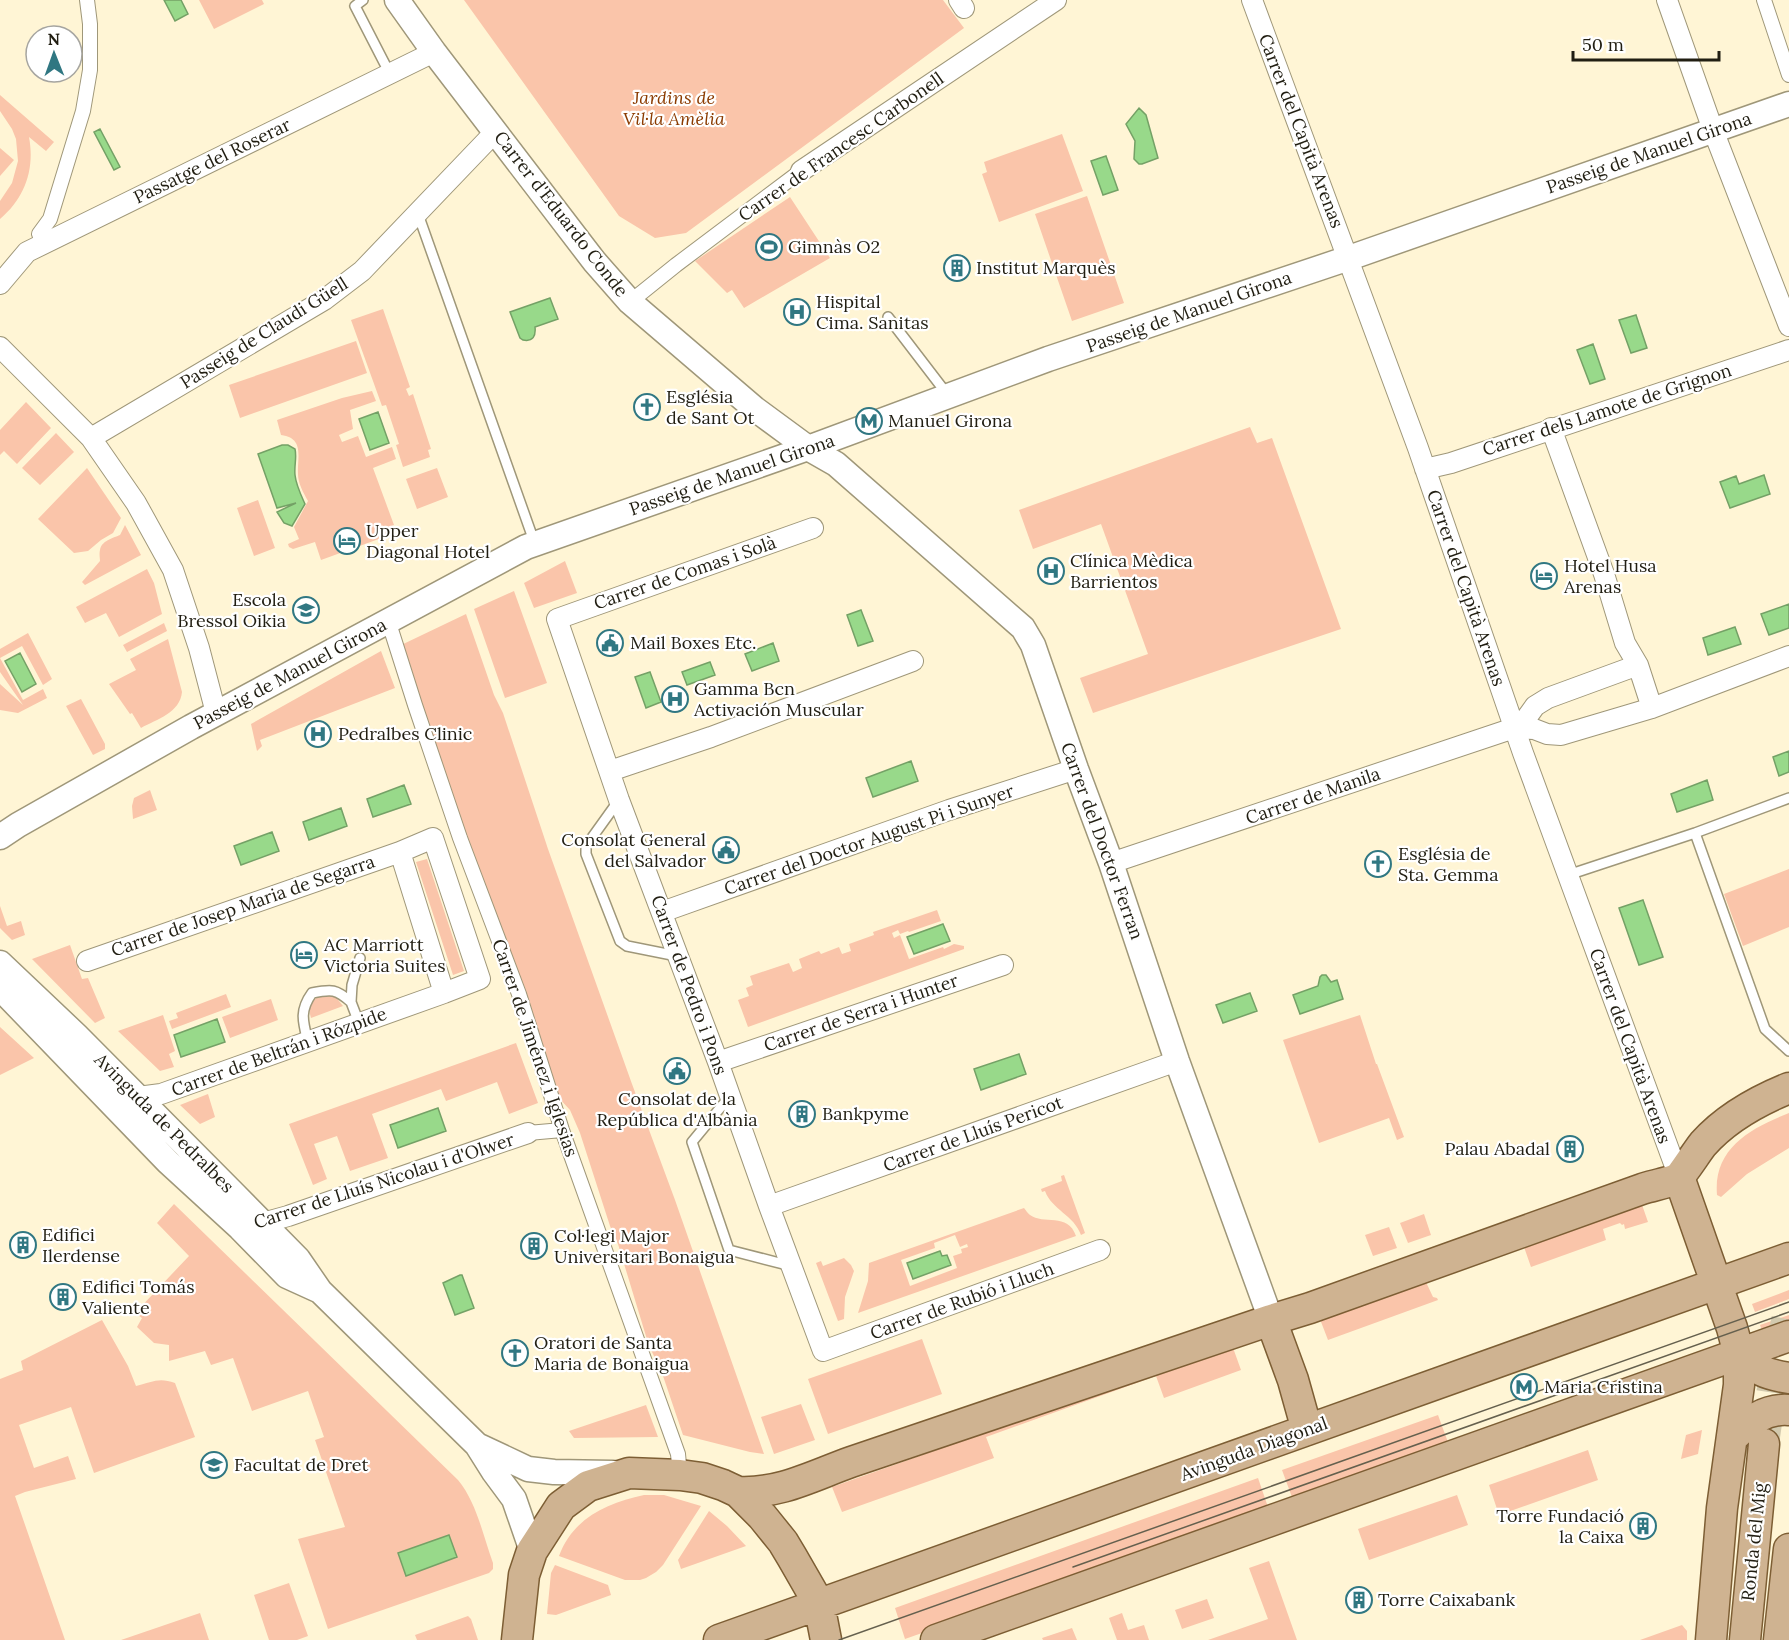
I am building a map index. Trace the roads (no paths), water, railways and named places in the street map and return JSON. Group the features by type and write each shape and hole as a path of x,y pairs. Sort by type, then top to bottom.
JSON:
{"main road":[{"path":"738,1492 762,1492 785,1488 851,1462 1310,1308 1631,1193 1679,1178 1705,1142 1735,1115 1788,1088"},
{"path":"1679,1178 1739,1354 1739,1385 1722,1508 1711,1640"},
{"name":"Avinguda Diagonal","path":"719,1640 1789,1258"},
{"path":"1271,1320 1293,1380 1307,1430"},
{"path":"936,1640 1789,1336"},
{"path":"1739,1354 1759,1371 1789,1378"},
{"path":"1732,1438 1761,1415 1773,1411 1789,1410"},
{"name":"Ronda del Mig","path":"1745,1640 1764,1444"},
{"path":"516,1640 524,1575 532,1551 561,1506 588,1486 629,1473 680,1475 723,1485 738,1492 783,1542 819,1604 826,1640"},
{"name":"Ronda del Mig","path":"1779,1640 1789,1549"}],"street":[{"path":"39,234 50,219 83,111 90,70 90,24 87,0"},
{"name":"Carrer d'Eduardo Conde","path":"397,0 594,261 630,302 755,409 808,448"},
{"name":"Carrer de Francesc Carbonell","path":"630,302 801,171 1056,0"},
{"name":"Carrer del Capità Arenas","path":"1252,0 1349,258 1425,469 1514,728 1679,1178"},
{"path":"1667,0 1713,130 1789,327"},
{"path":"1764,0 1789,75"},
{"name":"Passatge del Roserar","path":"0,284 27,252 434,52"},
{"name":"Passeig de Manuel Girona","path":"6,831 216,713 526,547 808,448 1048,359 1349,258 1789,104"},
{"name":"Passeig de Claudi Güell","path":"91,438 324,300 362,271 496,131"},
{"path":"0,347 91,438 136,503 173,570 199,648 216,713"},
{"name":"Carrer dels Lamote de Grignon","path":"1425,469 1451,463 1789,350"},
{"path":"1551,428 1604,574 1625,643 1638,665 1653,708"},
{"name":"Carrer del Doctor Ferran","path":"808,448 836,464 1023,628 1033,645 1271,1320"},
{"name":"Carrer de Comas i Solà","path":"557,619 813,528"},
{"name":"Carrer de Pedro i Pons","path":"557,619 619,800 718,1062 823,1351"},
{"name":"Carrer de Jiménez i Iglesias","path":"388,620 460,838 519,994 562,1130 678,1454 680,1475"},
{"name":"Carrer de Manila","path":"1514,728 1534,729 1547,734 1561,735 1653,708 1789,656"},
{"path":"610,771 711,737 913,661"},
{"name":"Carrer de Manila","path":"1111,863 1514,728 1525,720 1535,706 1548,698 1638,665"},
{"name":"Carrer del Doctor August Pi i Sunyer","path":"662,912 949,810 1076,769"},
{"name":"Carrer de Beltrán i Rózpide","path":"114,1107 138,1097 161,1094 480,979 433,838 400,852"},
{"path":"400,852 444,993"},
{"name":"Carrer de Josep Maria de Segarra","path":"87,961 400,852"},
{"name":"Avinguda de Pedralbes","path":"0,963 138,1097 251,1226 287,1276 320,1291 477,1445 514,1499 532,1551"},
{"name":"Carrer de Serra i Hunter","path":"718,1062 1004,965"},
{"name":"Avinguda de Pedralbes","path":"0,988 168,1162 251,1226"},
{"name":"Carrer de Lluís Pericot","path":"769,1206 1178,1061"},
{"path":"528,1133 562,1130"},
{"name":"Carrer de Lluís Nicolau i d'Olwer","path":"251,1226 288,1216 528,1133"},
{"name":"Carrer de Rubió i Lluch","path":"823,1351 1100,1250"},
{"name":"Avinguda de Pedralbes","path":"477,1445 528,1469 555,1472 629,1473"}],"lane":[{"path":"363,0 355,6 390,74"},
{"path":"418,214 535,544"},
{"path":"888,317 949,397"},
{"path":"887,329 893,332 899,341 912,349"},
{"path":"1568,875 1695,833 1789,798"},
{"path":"619,800 586,846 586,854 620,941 627,946 679,957"},
{"path":"1695,833 1765,1029 1789,1051"},
{"path":"359,1023 351,1002 352,985 360,958"},
{"path":"308,1042 302,1018 305,1003 312,993 328,990 339,992 351,1002"},
{"path":"730,1096 692,1142 729,1250 791,1266"}],"tunnel":[{"path":"1765,1437 1772,1388 1789,1307"}],"tram line":[{"path":"839,1640 1789,1302"},
{"path":"1073,1567 1789,1312"}],"place":[{"name":"Gimnàs O2","path":"769,247"},
{"name":"Institut Marquès","path":"957,268"},
{"name":"Hispital Cima. Sanitas","path":"797,312"},
{"name":"Església de Sant Ot","path":"647,407"},
{"name":"Manuel Girona","path":"869,421"},
{"name":"Upper Diagonal Hotel","path":"347,541"},
{"name":"Clínica Mèdica Barrientos","path":"1051,571"},
{"name":"Hotel Husa Arenas","path":"1544,576"},
{"name":"Escola Bressol Oikia","path":"306,610"},
{"name":"Mail Boxes Etc.","path":"610,643"},
{"name":"Gamma Bcn Activación Muscular","path":"675,699"},
{"name":"Pedralbes Clinic","path":"318,734"},
{"name":"Consolat General del Salvador","path":"726,850"},
{"name":"Església de Sta. Gemma","path":"1378,864"},
{"name":"AC Marriott Victoria Suites","path":"304,955"},
{"name":"Consolat de la República d'Albània","path":"677,1071"},
{"name":"Bankpyme","path":"802,1114"},
{"name":"Palau Abadal","path":"1570,1149"},
{"name":"Edifici Ilerdense","path":"23,1245"},
{"name":"Col·legi Major Universitari Bonaigua","path":"534,1246"},
{"name":"Edifici Tomás Valiente","path":"63,1297"},
{"name":"Oratori de Santa Maria de Bonaigua","path":"515,1353"},
{"name":"Maria Cristina","path":"1524,1387"},
{"name":"Facultat de Dret","path":"214,1465"},
{"name":"Torre Fundació la Caixa","path":"1643,1526"},
{"name":"Torre Caixabank","path":"1359,1600"}],"park label":[{"name":"Jardins de Vil·la Amèlia","path":"674,108"}]}
